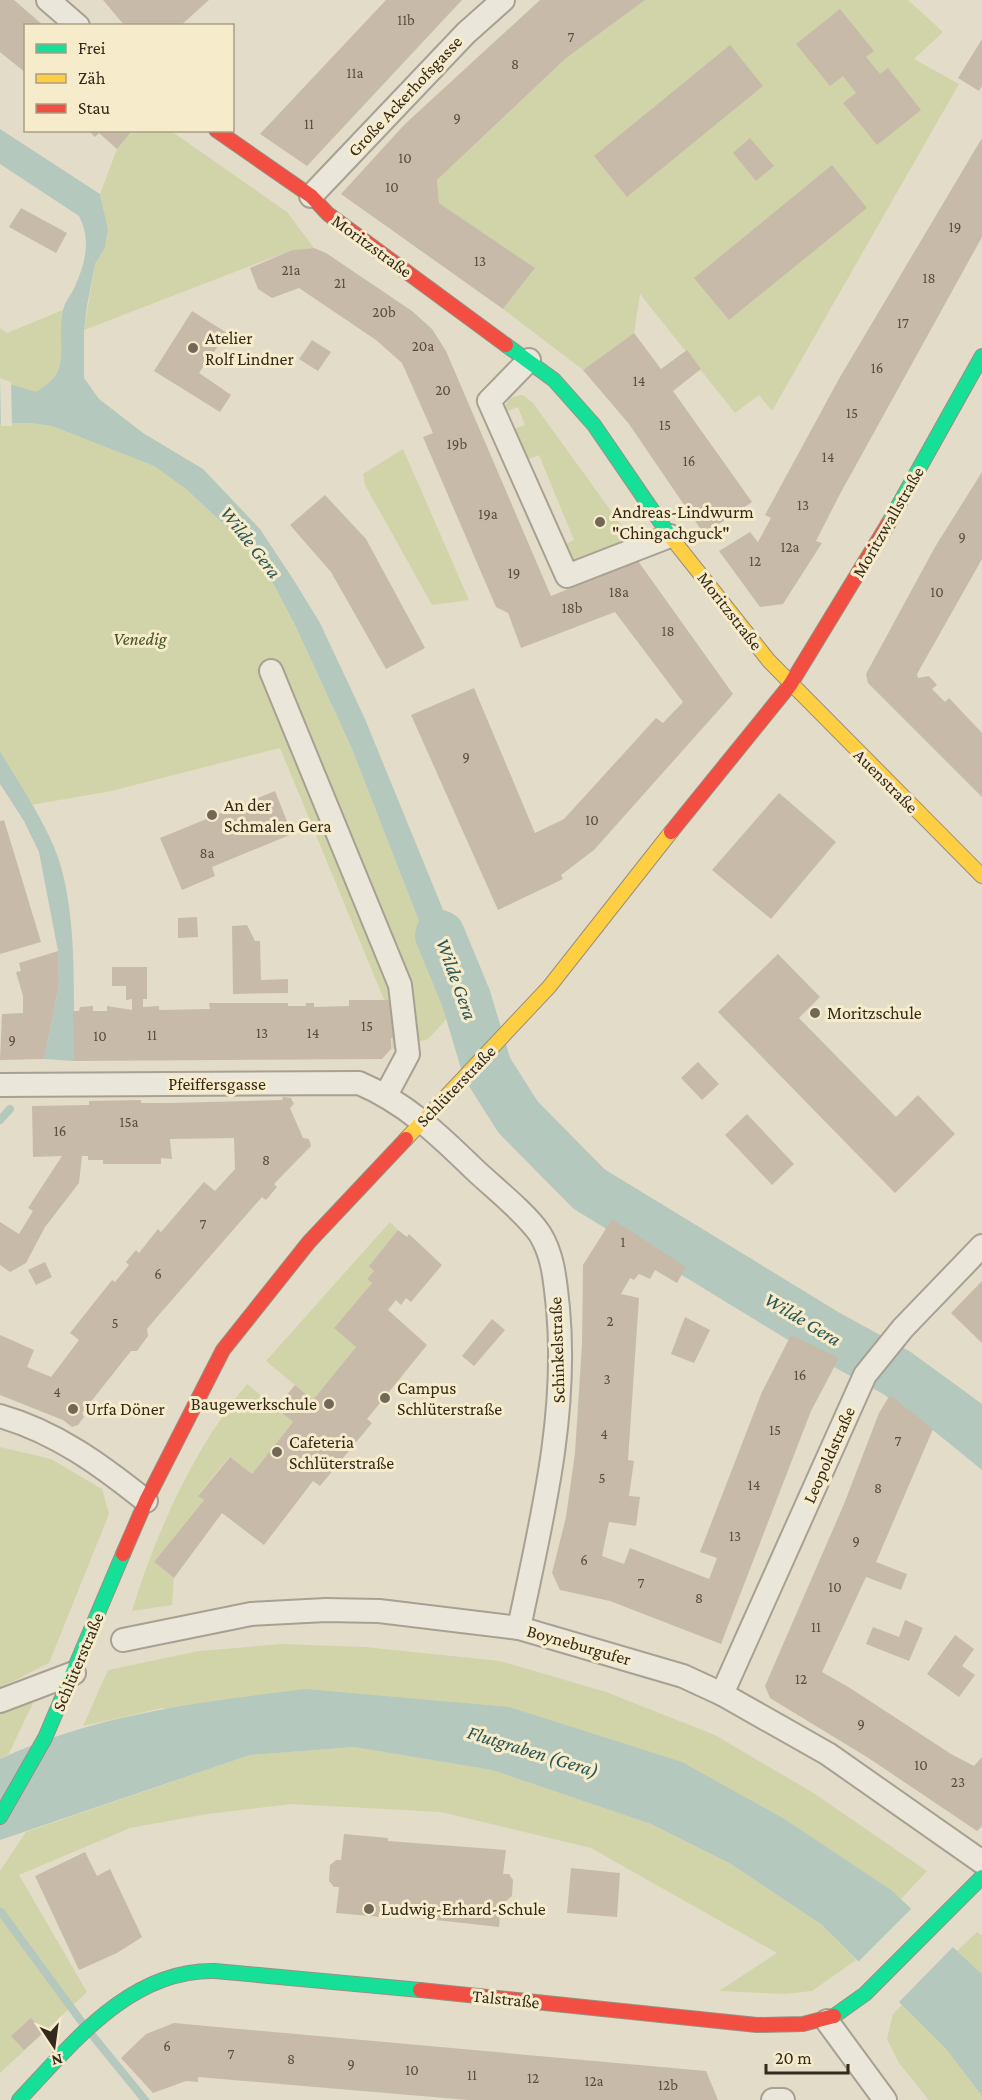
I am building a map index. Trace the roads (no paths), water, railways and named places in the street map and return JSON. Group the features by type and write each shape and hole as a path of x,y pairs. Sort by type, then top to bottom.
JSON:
{"main road":[{"name":"Moritzstraße","path":"219,132 311,196 328,214 554,380 594,425 670,536 790,686"},
{"name":"Moritzwallstraße","path":"790,686 878,543 982,356"},
{"name":"Auenstraße","path":"790,686 982,876"},
{"name":"Schlüterstraße","path":"0,1817 21,1782 65,1695 146,1501 223,1350 309,1242 549,987 604,914 790,686"},
{"name":"Talstraße","path":"19,2100 71,2046 101,2019 140,1990 159,1980 188,1972 261,1974 757,2025 827,2021 847,2011 982,1877"}],"street":[{"path":"48,0 76,24"},
{"name":"Große Ackerhofsgasse","path":"311,196 466,33 503,0"},
{"path":"529,360 489,401 567,576 670,536"},
{"path":"272,671 400,985 408,1054 386,1095"},
{"name":"Pfeiffersgasse","path":"0,1085 359,1083 386,1095 423,1120"},
{"name":"Schinkelstraße","path":"423,1120 539,1232 553,1260 561,1341 559,1410 554,1453 519,1628"},
{"name":"Leopoldstraße","path":"722,1694 865,1375 897,1335 982,1246"},
{"path":"0,1416 47,1434 88,1456 146,1501"},
{"name":"Boyneburgufer","path":"123,1640 251,1614 326,1610 379,1611 519,1628 683,1676 722,1694 828,1755 982,1862"},
{"path":"0,1701 74,1673"},
{"path":"827,2021 885,2100"},
{"path":"773,2100 783,2100"}],"water":[{"path":"0,129 100,194 108,229 105,248 95,264 87,306 84,330 84,378 99,399 143,433 203,469 260,529 320,623 365,719 475,988 454,1011 352,749 296,627 274,585 246,545 186,489 154,466 52,426 0,423 0,381 36,392 56,375 60,366 61,323 64,308 82,268 86,242 79,216 0,164"},
{"path":"0,751 42,822 62,871 68,897 73,952 74,1061 44,1059 59,985 58,951 39,852 24,821 0,784"},
{"path":"910,1362 982,1423 982,1470 890,1395"},
{"name":"Flutgraben (Gera)","path":"305,1689 509,1707 682,1762 786,1820 891,1890 982,1974 982,2096 946,2049 822,1925 731,1864 651,1824 492,1770 354,1747 250,1755 0,1840 0,1759 37,1743 112,1720 188,1705"}],"waterway":[{"name":"Wilde Gera","path":"440,935 466,998 487,1068 518,1117 589,1189 828,1335 897,1373 982,1435"},
{"path":"0,1120 10,1109"},
{"path":"1,1912 84,2025"},
{"path":"92,2035 145,2100"}],"place":[{"name":"Atelier Rolf Lindner","path":"193,348"},
{"name":"Andreas-Lindwurm \"Chingachguck\"","path":"600,522"},
{"name":"An der Schmalen Gera","path":"212,815"},
{"name":"Moritzschule","path":"815,1013"},
{"name":"Campus Schlüterstraße","path":"385,1398"},
{"name":"Baugewerkschule","path":"329,1404"},
{"name":"Urfa Döner","path":"73,1409"},
{"name":"Cafeteria Schlüterstraße","path":"277,1452"},
{"name":"Ludwig-Erhard-Schule","path":"369,1909"}],"park label":[{"name":"Venedig","path":"140,639"}]}
